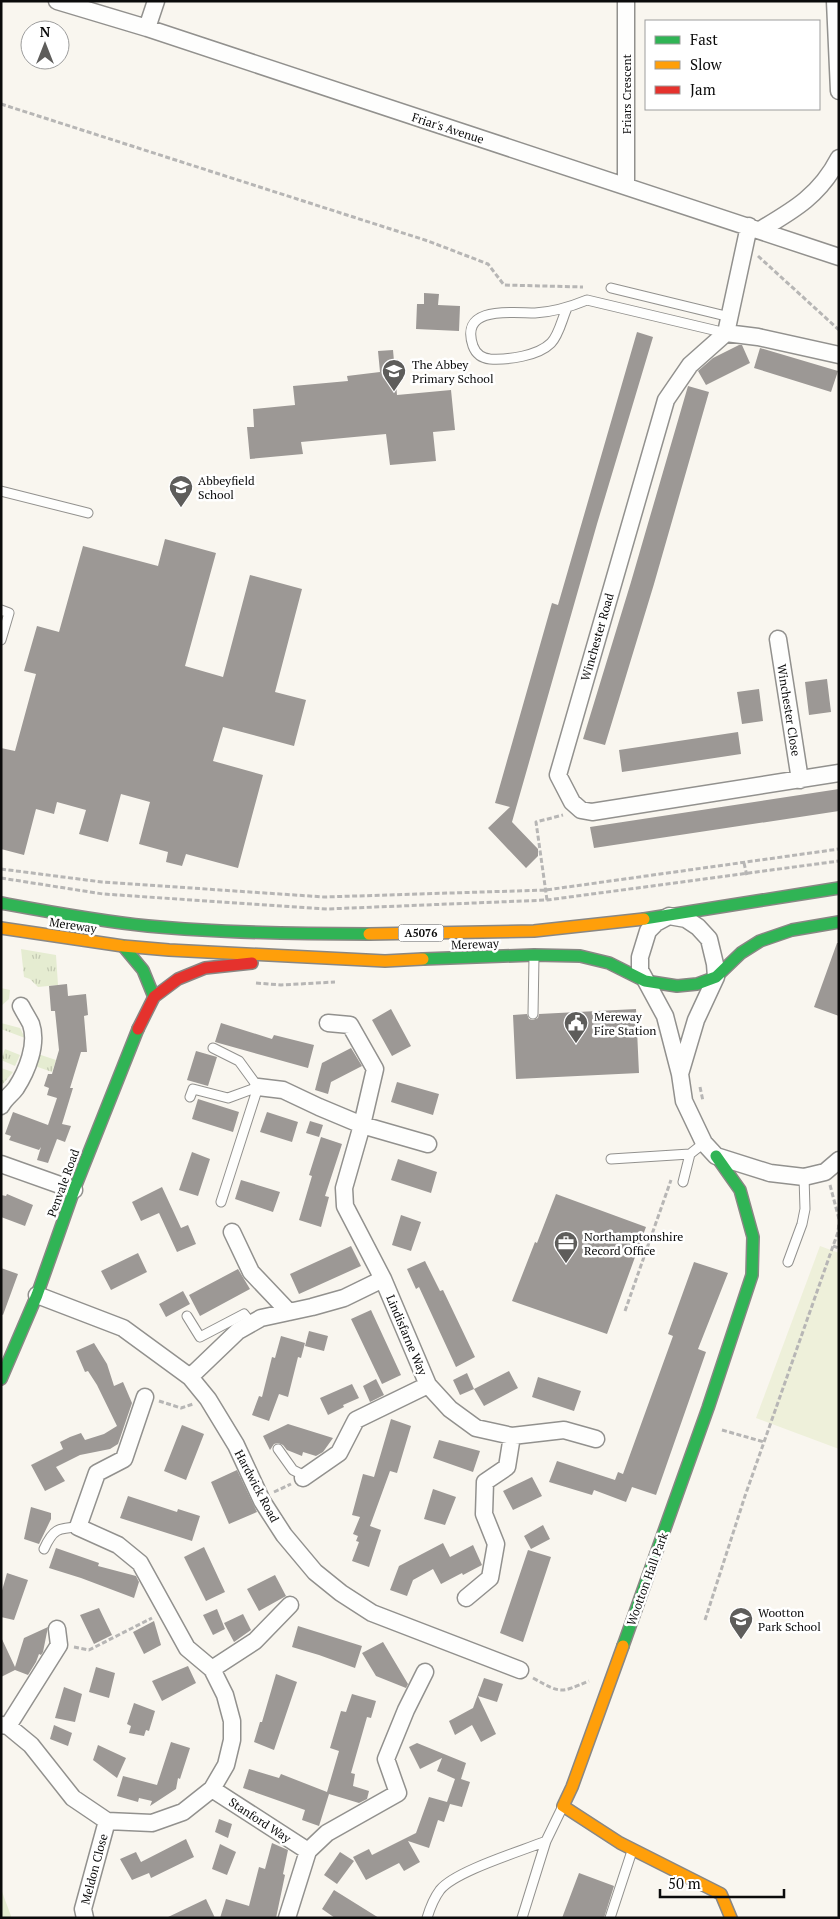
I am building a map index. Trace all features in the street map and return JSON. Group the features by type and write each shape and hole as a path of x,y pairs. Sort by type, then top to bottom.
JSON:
{"main road":[{"name":"Mereway","path":"1,928 123,946 169,950 385,961 534,943 669,916 839,888"},
{"name":"Mereway","path":"1,904 75,917 149,926 292,934 385,934 534,943 609,963 645,981 677,986 698,984 716,977 741,953 760,941 792,930 839,922"},
{"path":"123,946 143,970 154,997 178,979 205,968 308,956"},
{"name":"Penvale Road","path":"1,1379 37,1295 74,1190 132,1040 154,997"},
{"name":"Wootton Hall Park","path":"562,1806 572,1787 720,1371 752,1275 753,1237 740,1190 716,1156"},
{"path":"562,1806 578,1818 632,1850 721,1894 729,1914"}],"street":[{"name":"Friar's Avenue","path":"57,1 147,28 839,257"},
{"path":"147,28 156,1"},
{"name":"Friars Crescent","path":"626,1 626,186"},
{"path":"835,1 839,91"},
{"path":"839,158 831,174 798,208 754,228 745,243 726,333 758,337 839,355"},
{"name":"Winchester Road","path":"580,810 572,802 558,775 666,400 690,366 726,333"},
{"name":"Winchester Close","path":"778,639 800,780"},
{"path":"580,810 592,812 839,773"},
{"path":"680,1074 696,1020 716,977 709,939 698,926 686,919 669,916 656,923 648,931 640,957 640,970 665,1016 680,1074 684,1101 704,1143 716,1156 770,1172 804,1177 825,1172 839,1160"},
{"path":"1,1106 24,1074 31,1024 21,1006"},
{"name":"Lindisfarne Way","path":"328,1023 350,1025 375,1069 344,1188 345,1206 383,1280 428,1384 450,1410 476,1428 512,1436 564,1430 596,1438"},
{"path":"258,1087 282,1090 362,1124 428,1144"},
{"path":"8,1163 74,1190"},
{"path":"232,1232 251,1272 290,1312"},
{"name":"Lindisfarne Way","path":"190,1377 238,1331 251,1323 261,1318 344,1298 383,1280"},
{"name":"Hardwick Road","path":"37,1295 123,1328 190,1377 208,1399 236,1445 261,1498 284,1535 315,1572 341,1593 372,1613 520,1670"},
{"path":"304,1477 339,1453 356,1420 428,1384"},
{"path":"58,1637 5,1725 30,1745 73,1798 106,1821 152,1823 183,1812 212,1789 226,1766 232,1740 232,1721 225,1695 212,1670 187,1648 140,1562 118,1545 78,1527 97,1473 124,1459 145,1397"},
{"path":"466,1598 490,1578 496,1544 484,1514 485,1482 507,1467 512,1436"},
{"path":"212,1670 255,1642 290,1605"},
{"path":"287,1918 308,1851 327,1833 398,1793 386,1759 406,1710 425,1672"},
{"name":"Stanford Way","path":"212,1789 308,1851"},
{"name":"Meldon Close","path":"85,1918 83,1909 106,1821"}],"lane":[{"path":"611,288 730,317"},
{"path":"567,308 556,337 551,343 542,350 527,355 487,359 478,355 470,336 475,322 486,314 498,311 535,312 567,308 587,300 726,333"},
{"path":"1,491 88,513"},
{"path":"1,610 9,613 1,640"},
{"path":"532,1014 534,943"},
{"path":"213,1048 239,1061 258,1087"},
{"path":"190,1097 193,1089 228,1098 258,1087"},
{"path":"221,1202 258,1087"},
{"path":"611,1158 690,1154 704,1143"},
{"path":"683,1182 690,1154"},
{"path":"788,1262 802,1224 805,1209 804,1177"},
{"path":"187,1316 200,1337 244,1314 251,1323"},
{"path":"720,1371 732,1375"},
{"path":"278,1449 294,1470 304,1477"},
{"path":"44,1549 50,1536 61,1527 78,1527"},
{"path":"522,1918 546,1841 562,1806"},
{"path":"427,1918 433,1900 441,1888 459,1874 546,1841"},
{"path":"610,1918 632,1850"},
{"path":"729,1914 740,1918"}],"path":[{"path":"1,104 428,241 488,264 504,284 584,288"},
{"path":"745,243 803,299 839,330"},
{"path":"547,900 536,822 580,810"},
{"path":"1,868 102,882 324,897 546,890 839,849"},
{"path":"1,878 103,894 327,909 547,900 746,875 839,861"},
{"path":"744,862 746,875"},
{"path":"252,983 280,985 340,982"},
{"path":"698,1080 704,1104"},
{"path":"624,1311 673,1173"},
{"path":"829,1182 839,1219"},
{"path":"705,1620 745,1496 838,1232 839,1224"},
{"path":"833,1246 839,1248"},
{"path":"145,1397 182,1408 208,1399"},
{"path":"722,1430 764,1442"},
{"path":"261,1498 304,1477"},
{"path":"58,1637 89,1650 166,1610"},
{"path":"520,1670 551,1688 563,1691 613,1672"}],"green space":[{"path":"21,949 56,955 58,985 38,987 30,979 24,977"},
{"path":"1,988 10,990 9,999 1,1006"},
{"path":"1,1023 20,1028 25,1038 1,1029"},
{"path":"5,1049 20,1055 15,1066 1,1060"},
{"path":"38,1054 56,1060 52,1072 35,1066"},
{"path":"1,1068 13,1072 1,1086"},
{"path":"820,1246 839,1253 839,1449 756,1418"},
{"path":"1,1889 11,1916 11,1918 1,1918"}],"building":[{"path":"424,293 439,294 438,305 460,306 459,331 416,329 417,304 424,304"},
{"path":"637,332 653,337 597,524 512,822 538,849 538,856 526,868 488,828 510,807 495,803 552,603 558,605"},
{"path":"742,345 750,363 706,385 698,371 713,358"},
{"path":"760,348 838,371 831,392 754,368"},
{"path":"393,350 397,395 451,390 455,430 433,432 436,461 390,465 386,434 301,442 303,454 250,459 247,427 254,427 253,409 295,405 293,386 348,381 347,376 380,372 378,351"},
{"path":"688,386 709,392 654,584 605,745 583,739"},
{"path":"165,539 216,553 185,666 223,677 250,575 302,589 275,692 306,700 294,746 223,727 213,761 263,775 238,868 186,854 182,866 166,862 168,852 139,844 150,802 121,794 108,842 79,834 86,810 57,802 54,814 36,809 24,855 1,849 1,748 15,751 36,674 24,671 37,626 59,632 83,546 158,566"},
{"path":"827,679 831,712 809,715 805,682"},
{"path":"759,689 763,721 742,724 737,692"},
{"path":"738,732 741,754 622,772 619,750"},
{"path":"839,789 839,811 594,848 590,827"},
{"path":"837,943 839,943 839,1016 814,1007"},
{"path":"67,984 68,996 86,994 88,1015 84,1016 87,1052 81,1052 62,1124 71,1126 65,1142 57,1139 48,1163 37,1160 41,1147 39,1150 9,1140 11,1136 5,1134 13,1112 48,1125 57,1098 47,1095 49,1088 44,1086 48,1074 52,1074 59,1050 55,1011 51,1011 49,986"},
{"path":"391,1009 411,1046 392,1056 372,1020"},
{"name":"Mereway Fire Station","path":"636,1009 639,1073 516,1079 513,1015 527,1014 529,1019 533,1020 538,1018 539,1014"},
{"path":"221,1023 272,1039 274,1035 314,1045 308,1068 215,1042"},
{"path":"351,1048 362,1066 331,1082 328,1094 315,1090 322,1063"},
{"path":"196,1051 217,1057 208,1086 187,1080"},
{"path":"397,1082 439,1094 433,1115 391,1102"},
{"path":"198,1099 239,1112 233,1132 192,1119"},
{"path":"267,1112 298,1122 292,1142 260,1132"},
{"path":"310,1121 323,1125 319,1137 306,1133"},
{"path":"321,1137 342,1144 325,1196 329,1197 321,1227 299,1220 312,1176 309,1175"},
{"path":"192,1152 210,1159 198,1196 179,1190"},
{"path":"398,1159 437,1172 431,1193 391,1180"},
{"path":"241,1180 280,1192 273,1212 235,1199"},
{"path":"162,1187 181,1228 188,1225 196,1244 177,1252 159,1213 141,1221 132,1202"},
{"path":"7,1194 33,1205 25,1226 1,1217 1,1195 6,1196"},
{"name":"Northamptonshire Record Office","path":"556,1194 646,1227 607,1334 512,1301"},
{"path":"401,1215 421,1222 411,1251 392,1245"},
{"path":"351,1246 361,1266 299,1294 290,1274"},
{"path":"138,1253 147,1272 111,1290 101,1271"},
{"path":"425,1261 440,1291 443,1290 475,1357 456,1367 419,1287 416,1289 407,1269"},
{"path":"694,1262 728,1273 698,1349 706,1352 656,1495 632,1487 626,1502 594,1490 592,1495 549,1482 557,1461 615,1480 618,1472 623,1474 673,1336 668,1334"},
{"path":"1,1268 18,1274 3,1315 1,1314"},
{"path":"238,1269 250,1289 200,1316 189,1295"},
{"path":"183,1291 190,1304 166,1317 159,1304"},
{"path":"371,1310 401,1375 382,1384 351,1319"},
{"path":"309,1331 328,1336 324,1351 305,1346"},
{"path":"281,1336 305,1343 301,1358 298,1357 288,1397 279,1394 269,1421 252,1415 259,1396 262,1397 272,1357 275,1358"},
{"path":"94,1343 107,1364 114,1386 123,1382 132,1403 118,1444 110,1449 80,1455 56,1467 65,1481 45,1491 31,1465 63,1449 60,1442 70,1437 81,1433 85,1440 104,1434 117,1426 97,1385 88,1371 85,1372 76,1351"},
{"path":"509,1371 518,1388 484,1406 474,1389"},
{"path":"467,1373 474,1389 460,1395 453,1380"},
{"path":"538,1377 581,1391 574,1411 532,1397"},
{"path":"376,1379 384,1395 370,1402 363,1386"},
{"path":"352,1384 359,1398 343,1405 344,1407 328,1415 320,1398"},
{"path":"391,1419 411,1426 397,1473 390,1471 370,1526 381,1530 369,1567 352,1561 359,1542 356,1541 358,1536 353,1534 360,1517 352,1515 363,1474 374,1477"},
{"path":"288,1424 333,1438 323,1452 316,1456 303,1452 302,1456 287,1450 278,1443 274,1444 270,1450 263,1436"},
{"path":"182,1425 204,1434 186,1480 164,1471"},
{"path":"439,1440 480,1451 473,1472 433,1458"},
{"path":"237,1470 257,1512 229,1524 211,1482"},
{"path":"532,1477 542,1496 513,1510 503,1491"},
{"path":"433,1489 456,1497 445,1525 424,1519"},
{"path":"128,1496 177,1512 178,1509 200,1516 192,1541 120,1518"},
{"path":"31,1507 51,1513 51,1519 39,1544 24,1539"},
{"path":"543,1525 550,1539 531,1549 524,1536"},
{"path":"443,1543 450,1557 473,1545 482,1565 441,1584 433,1569 413,1580 407,1596 390,1590 399,1566"},
{"path":"204,1547 225,1592 206,1601 184,1557"},
{"path":"56,1548 99,1563 98,1566 136,1576 139,1582 134,1598 49,1568"},
{"path":"528,1550 551,1557 523,1642 500,1633"},
{"path":"7,1573 28,1580 14,1620 1,1617 1,1594"},
{"path":"275,1575 286,1596 259,1611 247,1589"},
{"path":"99,1608 112,1635 94,1644 80,1615"},
{"path":"217,1609 225,1629 213,1635 203,1615"},
{"path":"243,1614 251,1630 234,1642 224,1623"},
{"path":"154,1621 161,1645 144,1654 133,1632"},
{"path":"298,1626 362,1646 355,1668 292,1647"},
{"path":"48,1627 43,1652 41,1655 39,1654 28,1675 15,1670 1,1677 1,1637 15,1667 24,1638"},
{"path":"383,1642 408,1684 406,1688 376,1676 362,1653"},
{"path":"188,1666 196,1683 162,1701 152,1681"},
{"path":"96,1667 115,1673 109,1698 89,1692"},
{"path":"276,1674 297,1682 274,1750 254,1742"},
{"path":"484,1678 503,1684 497,1702 478,1696 496,1734 481,1742 472,1725 455,1735 449,1721 473,1708"},
{"path":"64,1687 82,1694 75,1722 55,1718"},
{"path":"352,1694 376,1701 371,1718 367,1717 351,1773 355,1774 353,1786 369,1791 367,1799 359,1803 329,1794 319,1826 302,1820 305,1810 243,1788 249,1769 279,1778 281,1774 327,1792 339,1751 330,1748 341,1711 346,1712"},
{"path":"134,1703 155,1711 149,1731 146,1730 144,1736 129,1733 131,1726 127,1724"},
{"path":"54,1725 72,1733 68,1746 50,1739"},
{"path":"171,1742 190,1748 180,1779 178,1778 176,1789 150,1806 152,1801 139,1798 138,1802 117,1796 123,1776 157,1785"},
{"path":"417,1743 466,1763 461,1779 470,1782 462,1807 450,1804 444,1822 438,1820 429,1848 408,1841 420,1862 404,1871 399,1863 366,1880 353,1857 369,1849 372,1855 416,1833 429,1797 447,1802 455,1779 437,1771 442,1758 420,1769 409,1747"},
{"path":"98,1745 126,1758 117,1778 93,1760"},
{"path":"219,1819 232,1824 228,1838 215,1832"},
{"path":"186,1839 194,1857 151,1878 149,1873 132,1880 120,1859 136,1852 141,1862"},
{"path":"272,1843 288,1850 276,1918 220,1918 226,1899 249,1906 259,1867 265,1869"},
{"path":"220,1844 236,1852 227,1875 212,1869"},
{"path":"340,1852 354,1861 337,1884 324,1875"},
{"path":"579,1873 614,1886 604,1918 562,1918"},
{"path":"334,1890 379,1918 335,1918 322,1909"},
{"path":"206,1899 215,1918 166,1918"}],"traffic: fast":[{"path":"644,919 839,888"},
{"path":"1,903 92,919 175,928 258,933 369,934"},
{"path":"423,959 534,955 580,956 609,963 645,981 677,986 697,984 716,977 741,953 760,941 792,930 839,922"},
{"path":"123,946 143,970 154,997"},
{"path":"1,1379 37,1295 74,1190 138,1029"},
{"path":"623,1646 708,1408 752,1275 753,1237 740,1190 716,1156"}],"traffic: slow":[{"path":"369,934 534,931 644,919"},
{"path":"1,928 123,946 169,950 385,961 423,959"},
{"path":"623,1646 572,1787 563,1806 620,1843 721,1894 731,1918"}],"traffic: jam":[{"path":"138,1029 154,997 178,979 205,968 252,963"}],"place":[{"name":"The Abbey Primary School","path":"394,392"},
{"name":"Abbeyfield School","path":"181,508"},
{"name":"Mereway Fire Station","path":"576,1044"},
{"name":"Northamptonshire Record Office","path":"566,1264"},
{"name":"Wootton Park School","path":"741,1640"}]}
